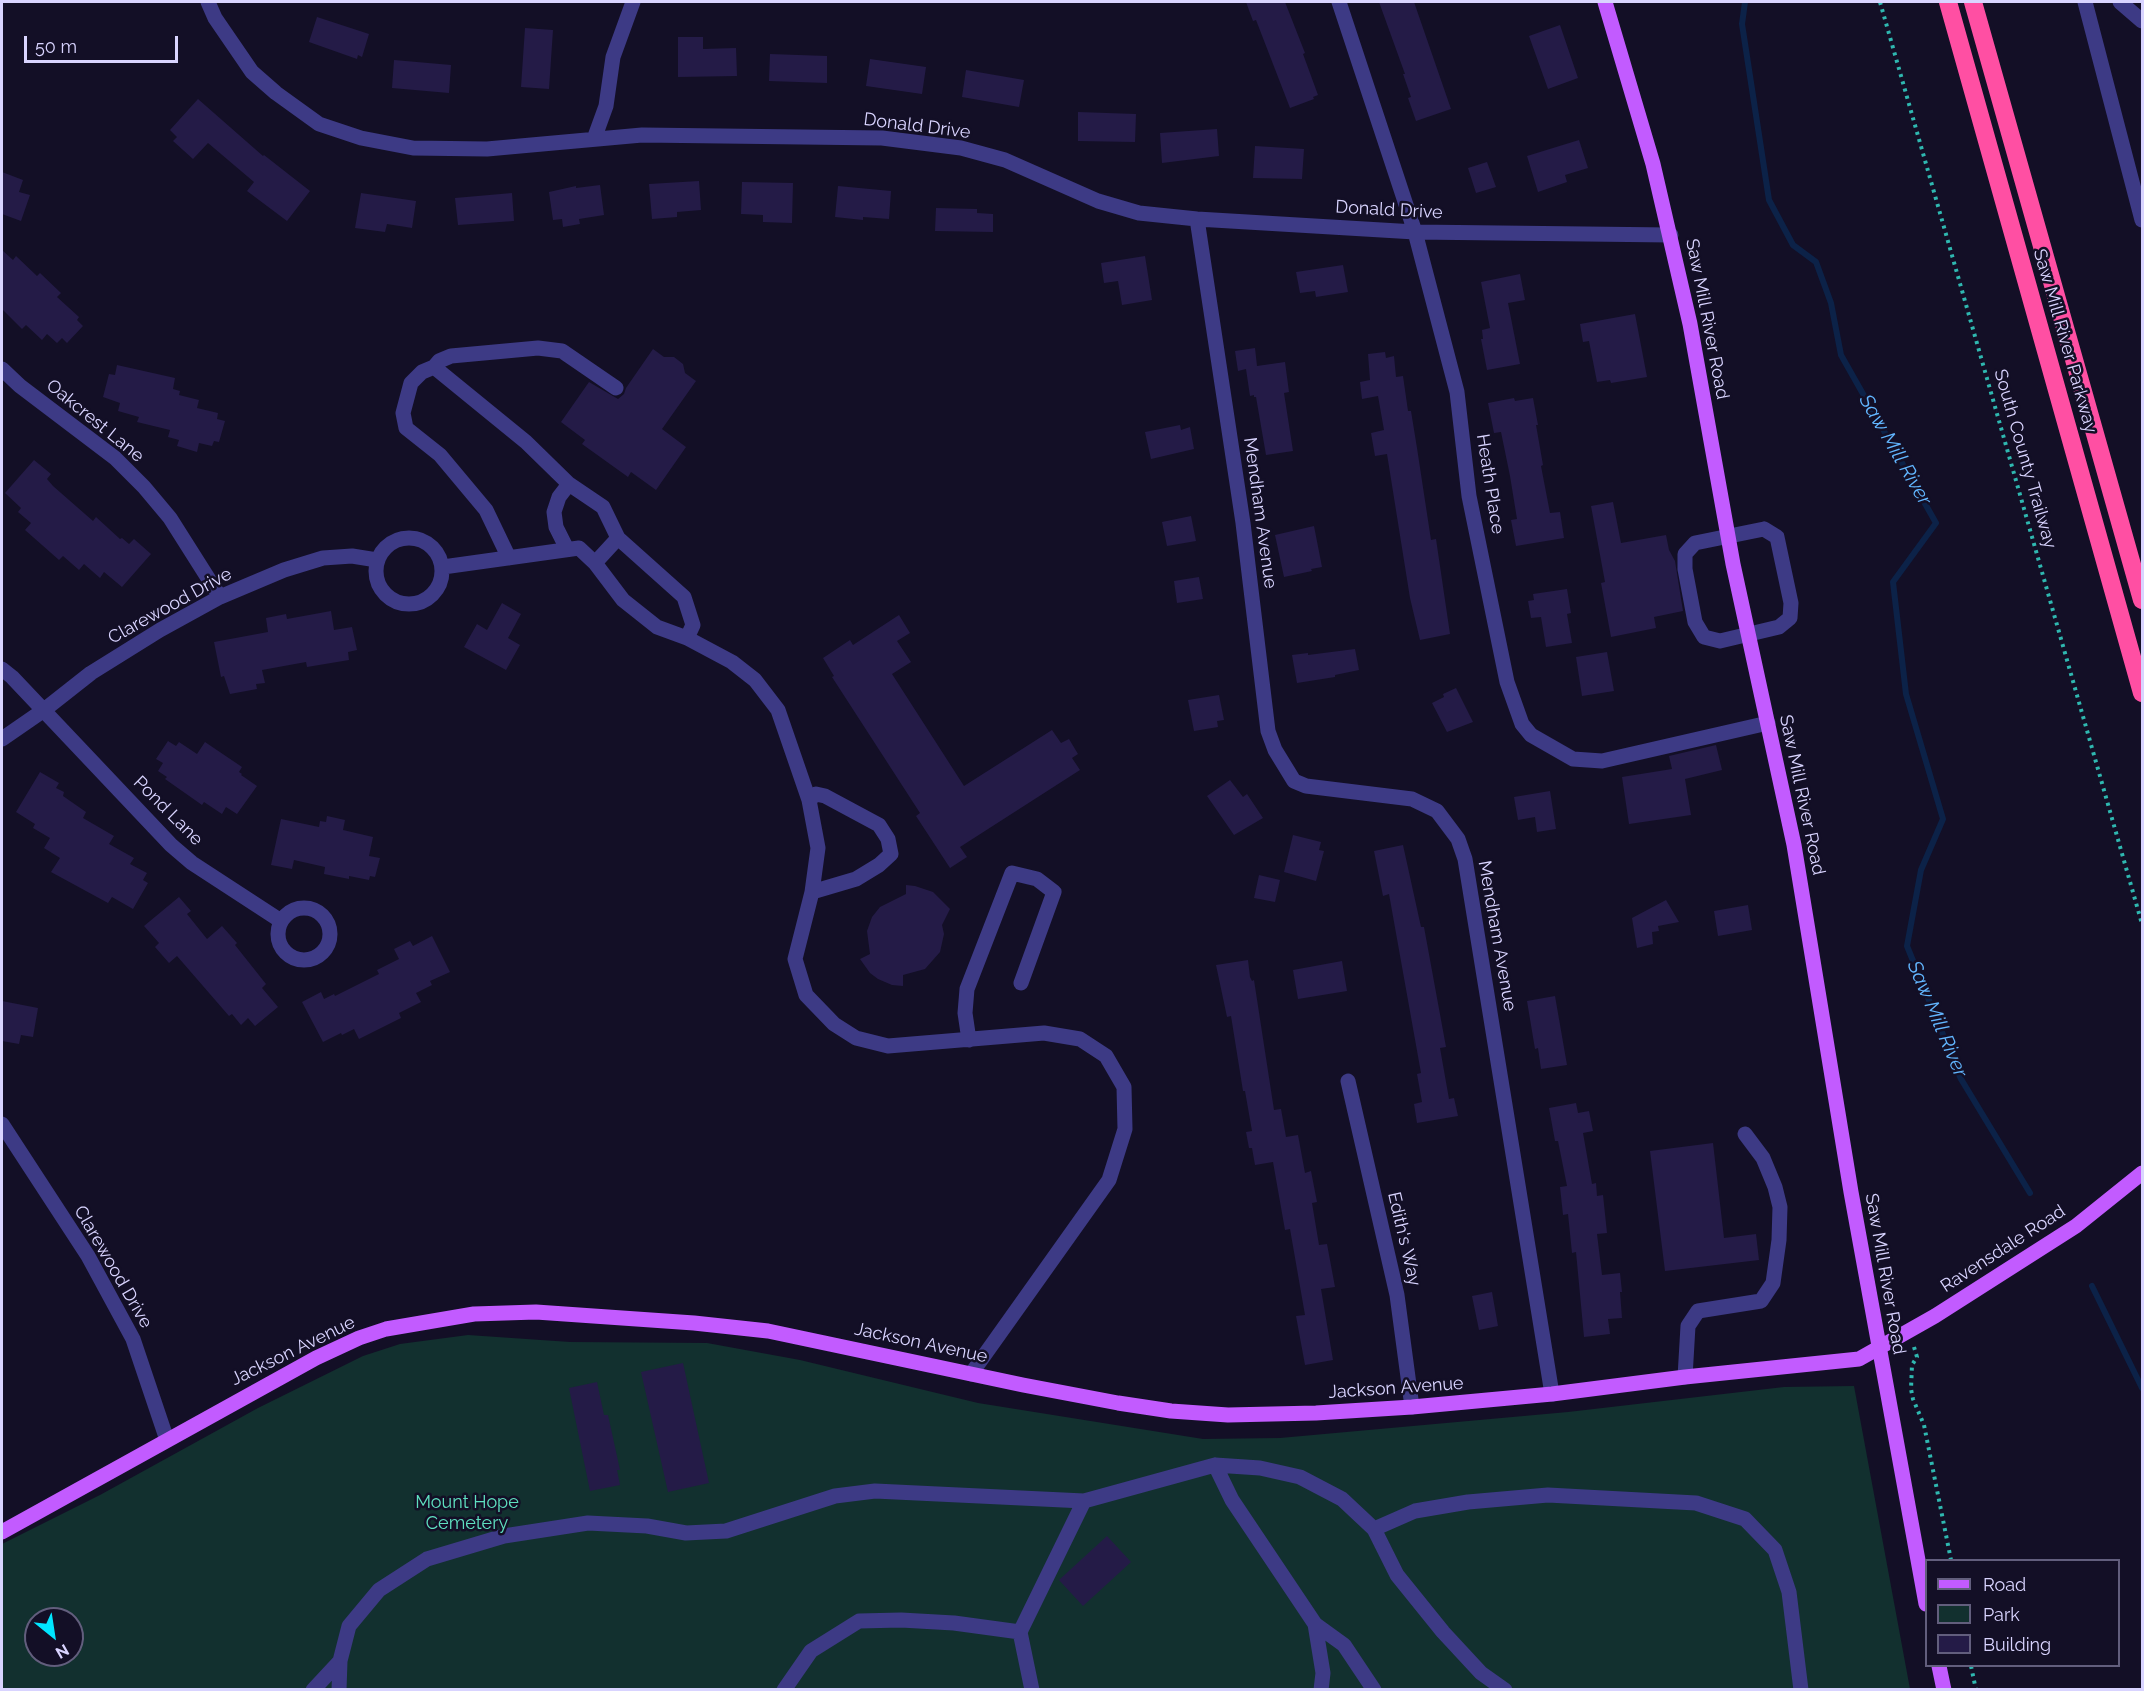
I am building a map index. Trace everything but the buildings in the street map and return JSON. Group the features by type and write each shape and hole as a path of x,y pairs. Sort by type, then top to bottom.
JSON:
{"highway":[{"name":"Saw Mill River Parkway","path":"1948,2 2142,693"},
{"name":"Saw Mill River Parkway","path":"1973,2 2142,600"}],"main road":[{"name":"Saw Mill River Road","path":"1605,2 1653,164 1690,324 1728,537 1794,845 1878,1348 1925,1599"},
{"name":"Ravensdale Road","path":"1878,1348 2076,1226 2142,1173"},
{"name":"Jackson Avenue","path":"2,1532 288,1373 359,1338 386,1329 474,1314 536,1312 694,1323 768,1331 1108,1401 1171,1411 1250,1414 1316,1413 1412,1407 1552,1395 1685,1377 1859,1359 1878,1348"},
{"path":"1939,1667 1944,1689"}],"street":[{"name":"Donald Drive","path":"208,2 215,18 252,72 276,93 319,124 361,138 413,148 487,149 642,135 882,138 950,147 1005,160 1098,201 1139,213 1197,219 1415,232 1671,235"},
{"path":"594,139 606,106 613,57 633,2"},
{"name":"Heath Place","path":"1339,2 1415,232 1457,392 1469,496 1507,682 1522,724 1532,735 1573,759 1602,761 1768,723"},
{"path":"2085,2 2142,220"},
{"path":"2120,2 2142,21"},
{"name":"Mendham Avenue","path":"1197,219 1243,523 1268,731 1275,750 1294,781 1306,786 1412,799 1437,812 1458,839 1465,859 1552,1395"},
{"path":"509,558 486,510 440,455 406,428 403,413 411,383 422,372 451,356 538,348 562,351 616,388"},
{"path":"434,367 526,442 569,483 603,507 618,538 684,597 693,625 687,638"},
{"name":"Oakcrest Lane","path":"2,369 20,386 115,458 144,487 170,518 220,597"},
{"path":"567,549 556,527 554,512 559,497 569,483"},
{"path":"1764,529 1777,537 1791,603 1790,618 1779,627 1720,640 1704,637 1695,622 1685,569 1685,554 1695,543 1728,537 1764,529"},
{"path":"402,538 424,540 440,556 442,567 442,579 437,589 421,602 399,603 382,591 377,581 376,570 383,550 391,542 402,538"},
{"path":"595,563 618,538"},
{"path":"442,567 579,548 595,563 623,600 657,627 687,638 732,662 755,680 778,710 809,800 818,848 812,892 795,959 806,996 834,1024 856,1038 888,1046 1044,1033 1080,1039 1106,1056 1124,1087 1125,1129 1109,1180 971,1374"},
{"name":"Clarewood Drive","path":"2,739 92,673 160,630 220,597 284,570 323,558 352,556 378,560"},
{"name":"Pond Lane","path":"2,669 44,710 171,845 192,863 281,921"},
{"path":"809,800 816,794 825,796 879,825 888,839 891,854 879,865 856,879 812,892"},
{"path":"969,1040 965,1013 967,989 1012,873 1036,879 1054,892 1021,983"},
{"name":"Edith's Way","path":"1348,1081 1397,1295 1412,1407"},
{"name":"Clarewood Drive","path":"2,1124 88,1256 133,1339 167,1440"},
{"path":"1685,1377 1688,1326 1698,1311 1761,1301 1773,1283 1779,1240 1780,1207 1775,1187 1763,1158 1745,1134"},
{"path":"1215,1465 1232,1500 1315,1624 1344,1645 1374,1689"},
{"path":"339,1689 340,1661 349,1626 379,1590 427,1559 504,1536 588,1523 647,1527 686,1533 726,1531 835,1496 875,1491 1084,1501 1215,1465 1260,1468 1300,1477 1342,1499 1374,1529 1397,1575 1443,1632 1480,1673 1505,1689"},
{"path":"1374,1529 1415,1511 1468,1502 1548,1495 1696,1503 1745,1520 1775,1550 1789,1592 1801,1689"},
{"path":"1032,1689 1020,1632 1084,1501"},
{"path":"784,1689 812,1651 859,1621 901,1620 1020,1632"},
{"path":"1315,1624 1323,1673 1321,1689"},
{"path":"313,1689 340,1661"}],"path":[{"name":"South County Trailway","path":"1880,2 2142,924"},
{"path":"1908,1331 1917,1357 1912,1365 1913,1399 1924,1425 1951,1559"},
{"path":"1971,1667 1976,1689"}],"green space":[{"name":"Mount Hope Cemetery","path":"468,1335 570,1342 707,1343 800,1360 978,1403 1203,1439 1280,1438 1568,1412 1784,1387 1854,1386 1910,1689 2,1690 2,1544 100,1495 258,1408 363,1356 400,1344"}],"waterway":[{"name":"Saw Mill River","path":"1745,2 1742,24 1769,200 1793,245 1816,262 1831,303 1841,355 1936,523 1893,582 1906,694 1943,819 1921,870 1907,946 1961,1079 2030,1193"},
{"name":"Saw Mill River","path":"2092,1286 2142,1388"}]}
